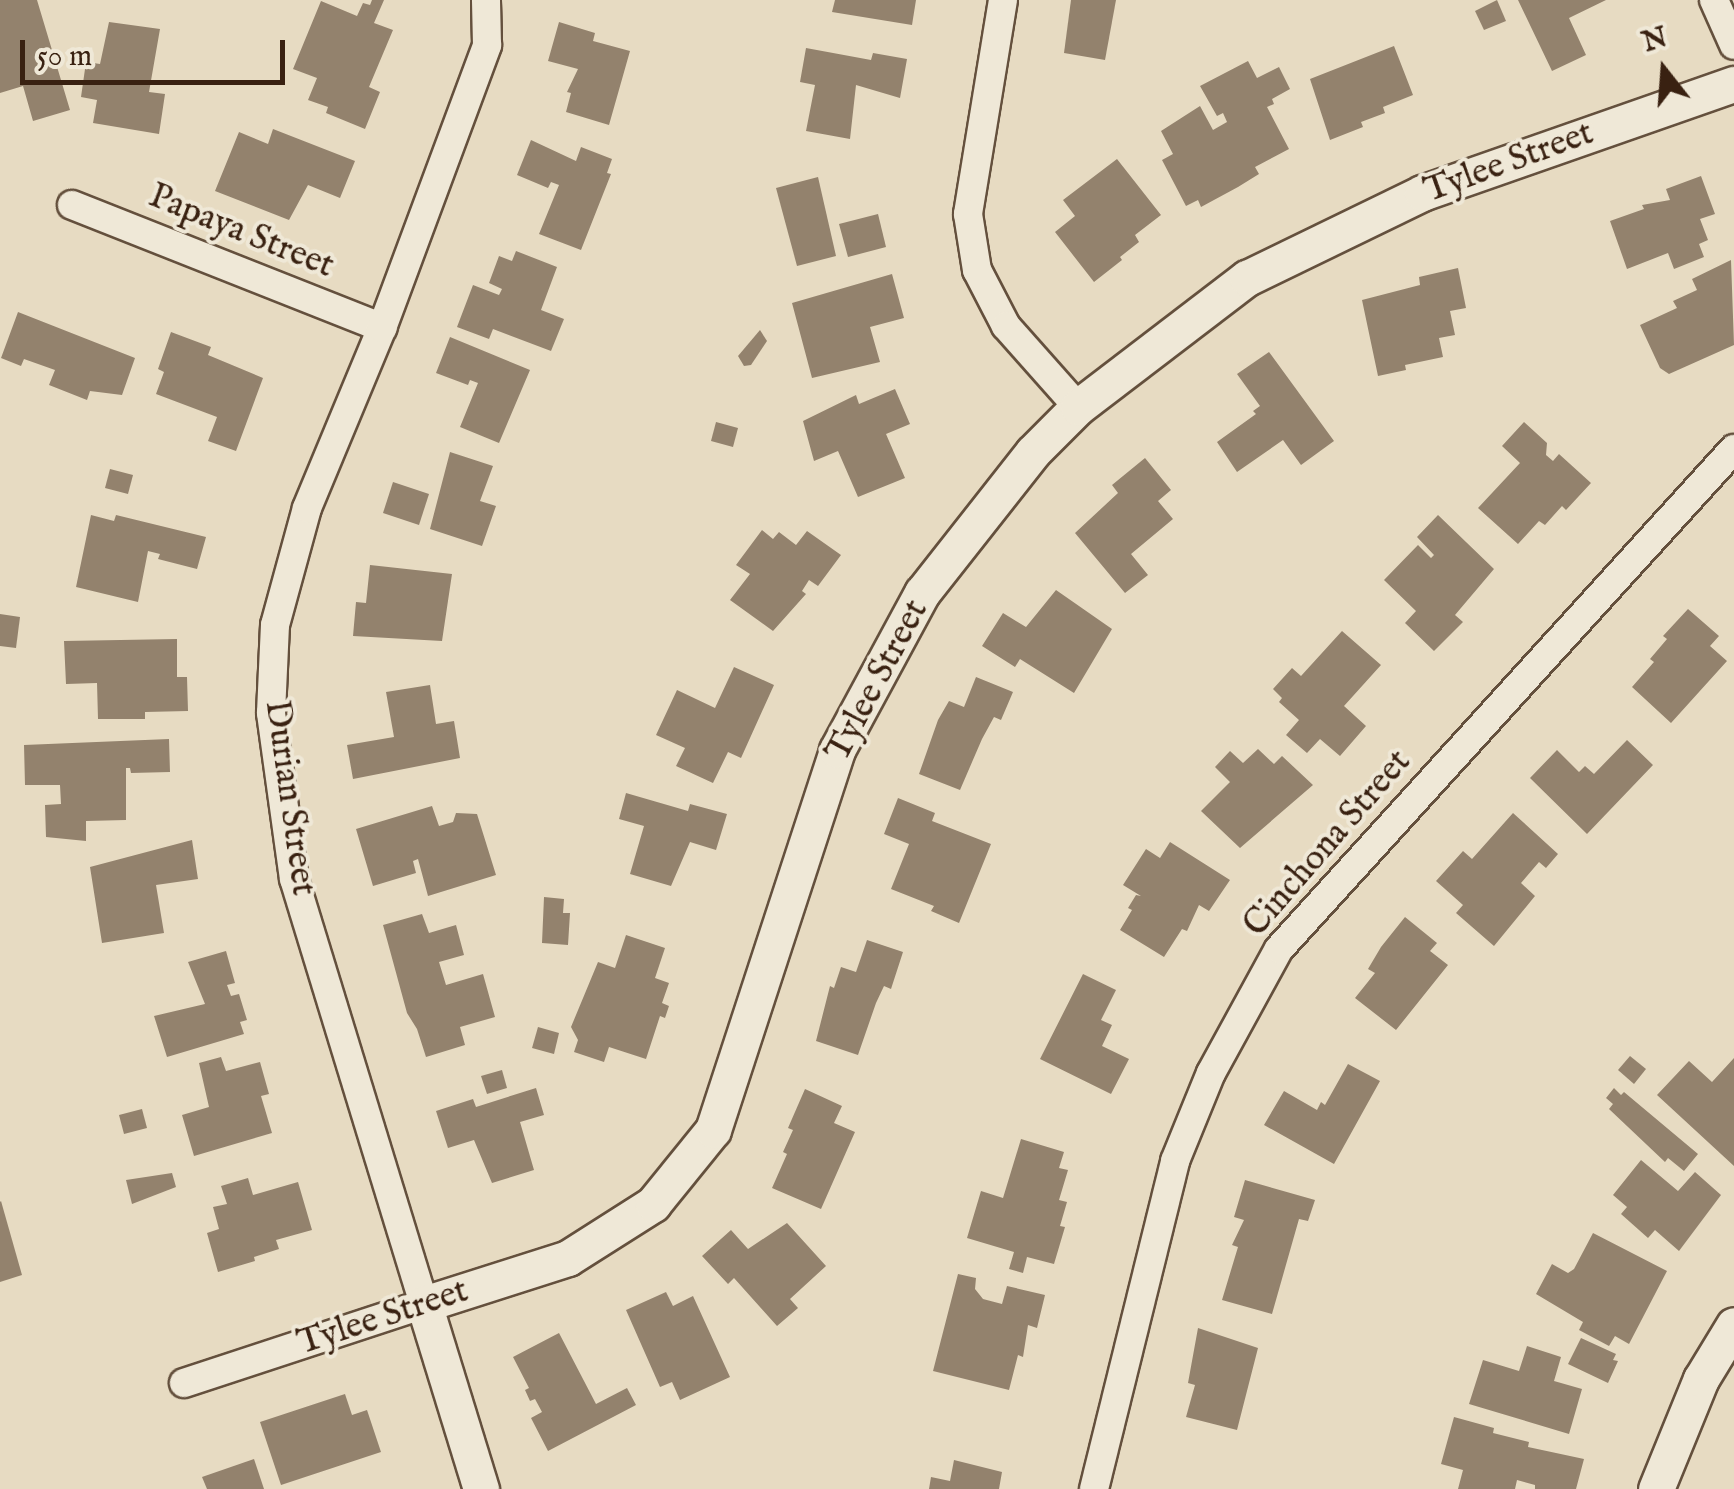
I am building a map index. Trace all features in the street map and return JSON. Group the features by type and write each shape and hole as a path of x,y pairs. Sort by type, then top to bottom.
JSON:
{"street":[{"name":"Durian Street","path":"481,1489 294,879 271,713 275,624 307,508 382,328 488,45 486,0"},
{"path":"1003,0 968,214 977,270 1006,326 1078,407"},
{"path":"1714,0 1734,46"},
{"name":"Tylee Street","path":"184,1382 568,1258 653,1204 713,1130 837,750 922,593 1033,452 1078,407 1247,278 1422,192 1734,84"},
{"name":"Papaya Street","path":"72,205 382,328"},
{"name":"Cinchona Street","path":"1094,1489 1175,1161 1211,1073 1279,949 1734,449"},
{"path":"1656,1489 1702,1379 1734,1325"}],"building":[{"path":"0,0 37,0 70,110 33,121 23,86 0,93"},
{"path":"372,0 384,0 374,23 393,30 369,87 380,92 365,129 326,113 328,107 308,100 317,78 293,69 321,1 357,16 363,3 370,5"},
{"path":"835,0 916,0 912,25 832,12"},
{"path":"1071,0 1116,0 1105,60 1064,53"},
{"path":"1497,0 1506,21 1484,30 1475,11"},
{"path":"1518,0 1606,0 1569,18 1586,55 1552,71"},
{"path":"109,22 160,29 149,92 165,94 159,134 93,123 97,100 81,97 86,62 100,64"},
{"path":"559,22 595,33 593,41 630,51 609,125 566,112 571,93 567,92 578,69 548,61"},
{"path":"1394,46 1413,95 1383,107 1385,113 1361,122 1363,127 1330,140 1310,79"},
{"path":"806,48 871,60 873,53 907,59 900,98 856,85 850,139 806,131 815,85 800,82"},
{"path":"1248,61 1257,78 1279,67 1290,89 1272,99 1274,104 1267,107 1289,149 1255,167 1259,174 1238,187 1201,207 1198,200 1186,206 1162,160 1173,154 1161,131 1200,106 1213,130 1227,122 1223,113 1217,116 1200,86"},
{"path":"273,129 355,161 340,198 308,185 289,220 215,191 239,132 268,144"},
{"path":"531,140 576,161 581,147 612,159 607,173 611,174 581,250 539,234 559,185 551,182 548,188 517,175"},
{"path":"1117,159 1161,215 1135,235 1139,242 1120,257 1122,260 1094,282 1055,232 1075,216 1063,200"},
{"path":"1701,176 1715,214 1700,219 1708,240 1699,244 1704,257 1674,269 1668,253 1627,269 1610,221 1644,209 1642,205 1670,200 1666,189"},
{"path":"818,177 836,256 797,266 776,188"},
{"path":"878,214 886,247 848,257 839,224"},
{"path":"516,251 557,267 541,310 564,319 551,351 493,329 489,339 457,327 473,285 499,295 502,289 489,283 499,256 512,261"},
{"path":"1731,260 1734,345 1669,374 1660,368 1640,325 1677,308 1673,301 1697,290 1692,279"},
{"path":"1458,268 1466,308 1450,311 1455,335 1439,338 1443,357 1378,376 1362,300 1420,285 1419,277"},
{"path":"892,274 904,318 870,327 880,362 812,378 792,303"},
{"path":"18,312 135,358 122,395 90,391 87,400 49,385 55,370 24,359 21,366 1,358"},
{"path":"760,330 767,341 751,365 744,366 738,356"},
{"path":"171,332 211,347 208,355 263,378 236,451 208,441 217,417 156,394 164,372 158,369"},
{"path":"450,337 530,370 499,443 460,427 478,383 470,380 468,385 436,373"},
{"path":"1269,352 1334,441 1301,465 1283,440 1237,472 1217,442 1256,414 1253,411 1260,406 1237,374"},
{"path":"895,389 910,424 886,434 905,478 858,497 838,451 814,461 803,421 856,395 859,404"},
{"path":"716,422 738,428 733,447 711,441"},
{"path":"1524,422 1547,443 1546,455 1553,461 1559,454 1591,483 1566,510 1562,506 1545,525 1539,521 1518,544 1478,508 1520,463 1502,446"},
{"path":"450,452 493,466 480,501 496,506 482,546 430,529"},
{"path":"1145,458 1171,490 1158,501 1173,519 1131,554 1148,575 1125,593 1075,533 1118,493 1112,485"},
{"path":"110,469 133,475 128,494 105,488"},
{"path":"393,482 429,494 419,525 383,513"},
{"path":"91,515 114,521 116,515 206,537 197,569 158,559 160,554 148,551 138,602 76,587"},
{"path":"1438,515 1494,569 1455,615 1463,622 1434,651 1405,623 1416,611 1384,580 1418,545 1431,558 1434,555 1417,537"},
{"path":"762,530 773,539 779,532 796,545 807,531 841,555 818,586 809,580 802,591 806,594 773,631 730,600 750,574 736,565"},
{"path":"370,565 452,574 442,641 353,636 356,602 366,603"},
{"path":"1056,590 1112,629 1074,693 1020,659 1015,667 982,646 1003,613 1026,627"},
{"path":"1688,609 1719,636 1710,646 1727,661 1671,723 1632,687 1654,662 1650,659 1667,639 1663,636"},
{"path":"0,614 20,617 16,648 0,646"},
{"path":"1342,631 1381,665 1344,706 1366,726 1340,756 1320,739 1307,753 1286,735 1299,720 1279,702 1282,698 1273,689 1292,668 1301,676"},
{"path":"177,639 177,677 187,677 188,711 145,712 145,719 98,719 97,683 66,684 64,641"},
{"path":"734,667 774,685 741,758 728,752 713,783 676,766 685,748 656,735 677,690 715,708"},
{"path":"976,677 1013,692 1001,720 994,717 982,739 960,790 919,774 949,701 964,707"},
{"path":"430,685 436,724 454,721 460,758 353,779 347,745 394,737 386,692"},
{"path":"169,739 170,772 131,773 126,768 126,820 86,821 86,841 46,837 45,805 61,804 60,785 25,785 24,745"},
{"path":"1627,740 1653,765 1587,834 1530,778 1557,750 1579,772 1585,766 1594,774"},
{"path":"1258,749 1274,764 1282,756 1313,785 1240,848 1201,811 1230,782 1215,767 1230,751 1243,763"},
{"path":"626,793 688,811 690,804 727,814 716,850 690,842 671,886 630,874 644,826 619,819"},
{"path":"898,798 935,813 932,821 991,844 959,923 931,911 934,906 891,889 909,844 884,834"},
{"path":"432,806 439,826 453,822 456,813 477,814 496,875 428,896 418,859 413,861 416,873 373,886 356,829"},
{"path":"1513,813 1558,854 1546,868 1539,862 1521,883 1535,896 1494,946 1456,913 1463,905 1436,881 1463,851 1472,859"},
{"path":"192,840 198,879 156,885 164,933 102,943 90,867"},
{"path":"1170,842 1230,880 1209,911 1199,905 1187,931 1182,929 1164,957 1120,930 1136,895 1141,896 1123,885 1146,849 1160,858"},
{"path":"544,897 564,899 563,913 570,913 568,945 542,943"},
{"path":"422,914 429,933 456,925 464,955 439,962 446,985 483,974 495,1017 460,1027 465,1045 426,1057 407,1013 383,925"},
{"path":"1405,917 1437,943 1430,951 1448,965 1396,1030 1355,998 1375,973 1368,969 1381,947"},
{"path":"626,935 665,948 655,978 669,983 662,1003 669,1006 665,1018 660,1016 646,1059 609,1047 604,1062 574,1052 578,1040 571,1027 598,962 615,968"},
{"path":"867,940 903,952 891,989 884,986 876,1003 858,1055 816,1041 830,986 834,988 841,967 856,972"},
{"path":"226,951 235,983 227,985 231,996 239,994 247,1020 240,1022 244,1034 167,1057 154,1016 205,1004 188,962"},
{"path":"1083,974 1116,990 1101,1020 1112,1025 1102,1046 1129,1059 1111,1094 1040,1059"},
{"path":"538,1027 559,1033 554,1054 532,1048"},
{"path":"1630,1056 1646,1069 1634,1084 1618,1070"},
{"path":"221,1057 226,1071 260,1062 269,1094 261,1096 272,1133 194,1156 182,1115 209,1107 199,1063"},
{"path":"1734,1058 1734,1166 1657,1095 1689,1061 1712,1082"},
{"path":"1348,1064 1380,1081 1334,1164 1264,1125 1284,1091 1317,1110 1321,1102 1325,1105"},
{"path":"502,1070 507,1088 487,1094 481,1076"},
{"path":"536,1088 544,1115 520,1122 534,1170 492,1183 474,1140 448,1148 436,1111 473,1099 476,1107"},
{"path":"1614,1088 1621,1095 1624,1092 1698,1154 1684,1171 1668,1158 1665,1162 1609,1109 1613,1104 1606,1098"},
{"path":"805,1089 842,1106 834,1123 855,1132 821,1209 772,1188 787,1154 783,1152 793,1130 788,1128"},
{"path":"142,1109 147,1128 124,1134 119,1115"},
{"path":"1021,1139 1064,1152 1059,1168 1068,1170 1059,1200 1067,1202 1060,1226 1065,1227 1054,1264 1027,1257 1023,1273 1009,1269 1014,1252 967,1238 981,1191 1003,1198"},
{"path":"1641,1160 1678,1191 1695,1172 1721,1195 1679,1251 1655,1230 1648,1238 1621,1214 1627,1207 1613,1195"},
{"path":"172,1173 176,1187 132,1204 126,1180"},
{"path":"248,1178 253,1195 298,1182 312,1230 276,1240 279,1249 218,1272 207,1233 219,1229 213,1207 227,1204 221,1186"},
{"path":"1245,1180 1315,1200 1308,1221 1299,1219 1272,1314 1222,1300 1238,1247 1232,1245 1244,1220 1234,1217"},
{"path":"0,1202 22,1275 0,1282"},
{"path":"787,1223 826,1266 790,1299 798,1308 777,1326 734,1278 728,1284 702,1256 731,1230 748,1249"},
{"path":"1593,1233 1667,1271 1629,1344 1615,1336 1609,1346 1579,1330 1583,1322 1536,1294 1552,1264 1568,1273 1574,1269"},
{"path":"958,1274 976,1278 975,1289 983,1299 1002,1304 1007,1286 1045,1295 1037,1328 1028,1325 1023,1357 1018,1355 1009,1390 933,1371"},
{"path":"666,1292 673,1306 693,1296 730,1377 680,1400 672,1382 660,1387 626,1310"},
{"path":"1198,1328 1258,1348 1237,1430 1186,1417 1195,1385 1188,1383"},
{"path":"559,1333 596,1404 627,1388 636,1405 548,1451 531,1418 542,1412 535,1399 530,1401 525,1390 529,1388 513,1357"},
{"path":"1581,1338 1616,1354 1613,1360 1618,1361 1608,1383 1568,1364"},
{"path":"1527,1346 1561,1357 1554,1381 1582,1389 1569,1434 1469,1404 1483,1360 1519,1371"},
{"path":"345,1394 352,1415 367,1410 381,1452 281,1485 260,1422"},
{"path":"1454,1417 1529,1442 1528,1447 1584,1459 1576,1489 1535,1489 1535,1485 1517,1480 1515,1489 1458,1489 1463,1470 1441,1464"},
{"path":"254,1459 264,1489 207,1489 202,1477"},
{"path":"954,1460 1002,1472 999,1489 929,1489 931,1477 950,1481"}]}
